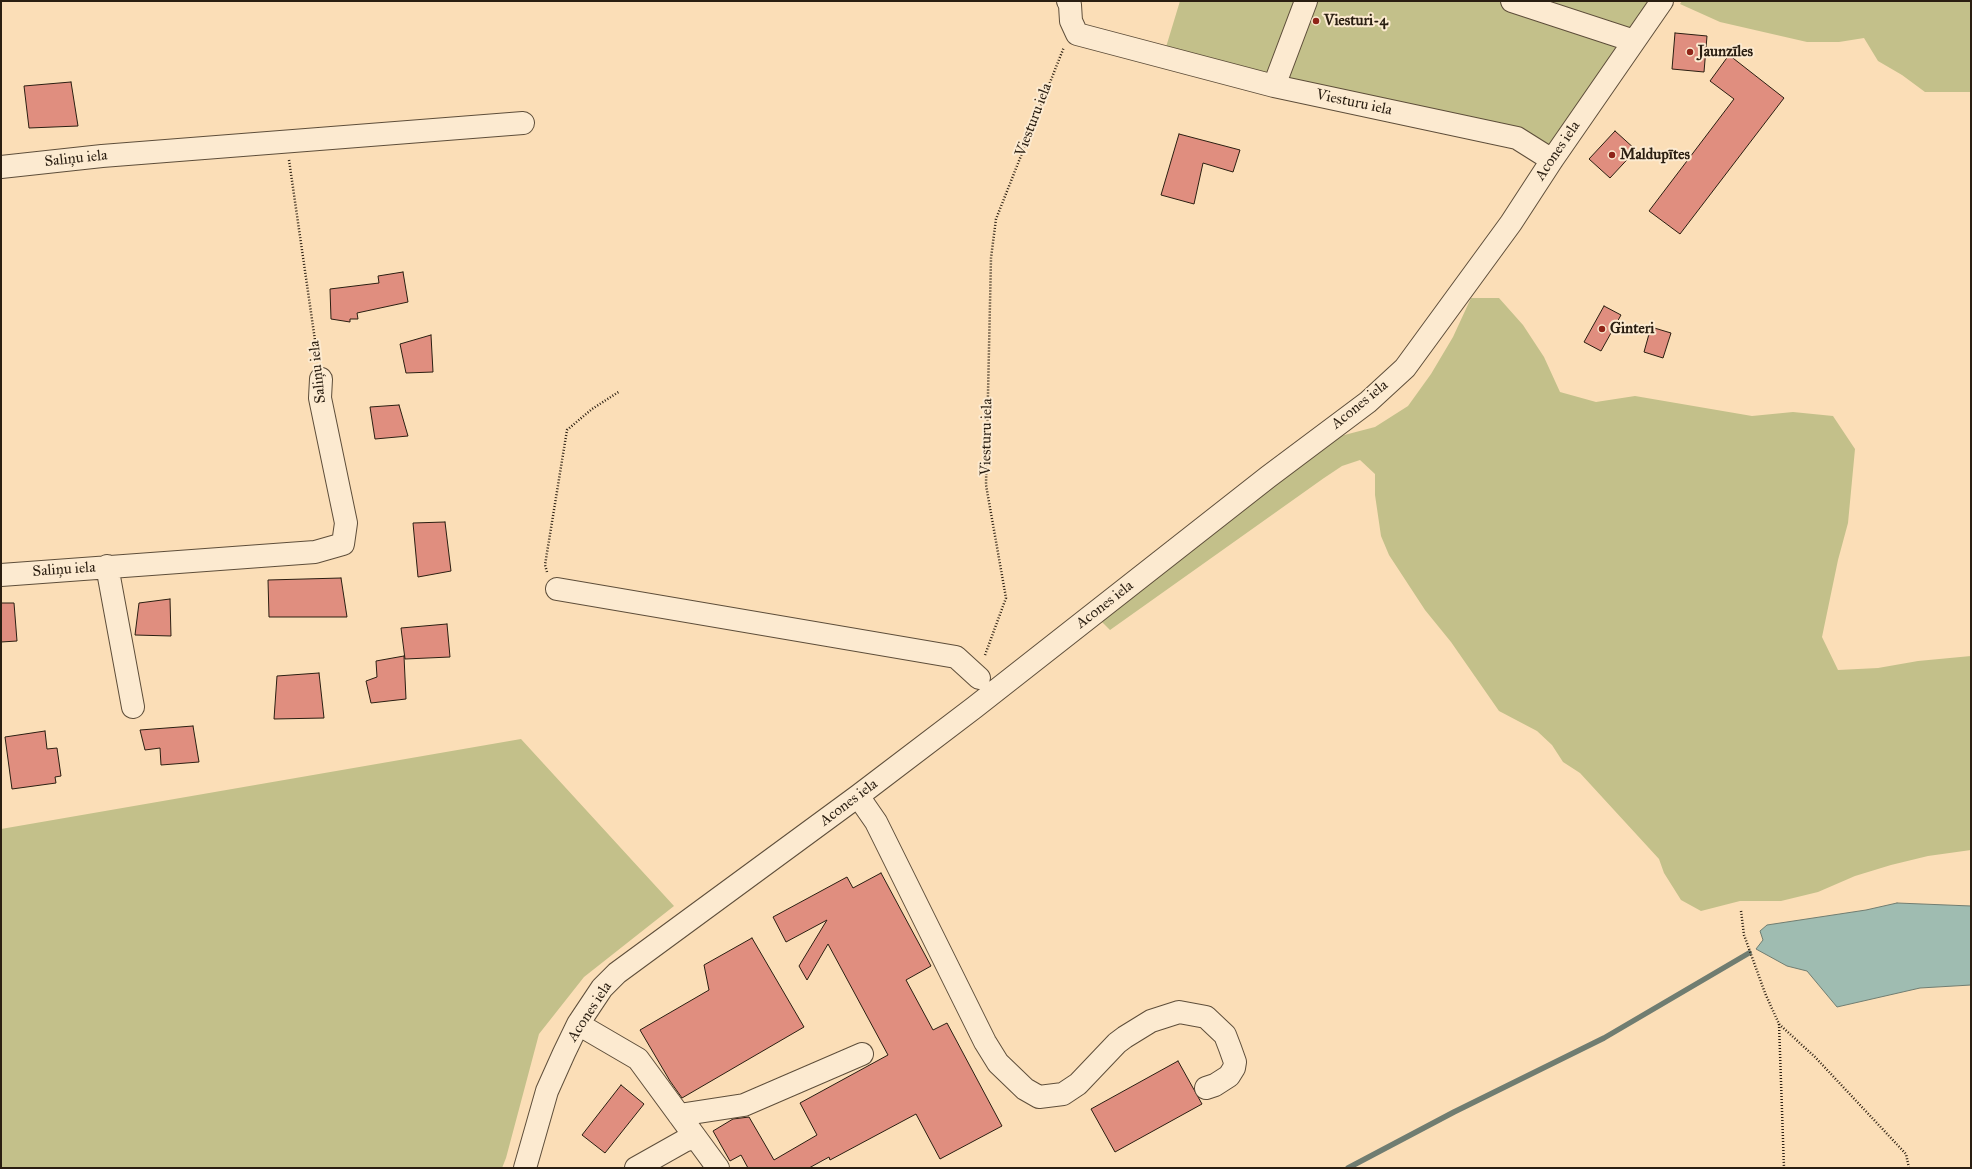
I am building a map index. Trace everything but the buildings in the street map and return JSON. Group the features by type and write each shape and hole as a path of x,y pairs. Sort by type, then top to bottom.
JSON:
{"street":[{"path":"1068,1 1070,5 1071,21 1076,34"},
{"path":"1274,86 1306,1"},
{"path":"1512,1 1634,41"},
{"name":"Acones iela","path":"525,1168 547,1091 578,1024 602,988 617,973 858,796 980,713 1268,477 1368,402 1405,368 1511,223 1552,160 1662,1"},
{"name":"Viesturu iela","path":"1076,34 1274,86 1518,138 1552,160"},
{"path":"286,142 524,123"},
{"name":"Saliņu iela","path":"1,167 102,156 286,142"},
{"name":"Saliņu iela","path":"1,575 107,566 315,552 343,544 346,524 320,398 321,379"},
{"path":"107,566 134,707"},
{"path":"557,588 956,657 979,678"},
{"path":"858,796 876,822 984,1042 998,1063 1025,1089 1039,1097 1063,1094 1078,1084 1117,1043 1125,1037 1151,1021 1179,1012 1206,1017 1225,1035 1230,1048 1234,1068 1229,1076 1215,1085 1206,1088"},
{"path":"578,1024 638,1059 718,1168"},
{"path":"679,1115 744,1105 862,1054"},
{"path":"636,1168 684,1141 695,1137"}],"path":[{"name":"Viesturu iela","path":"979,678 985,652 1006,598 986,485 991,258 996,219 1062,49 1076,34"},
{"name":"Saliņu iela","path":"286,142 321,379"},
{"path":"557,588 548,579 545,565 567,430 592,409 620,391"},
{"path":"1741,911 1744,935 1765,993 1779,1024 1784,1168"},
{"path":"1779,1024 1814,1057 1906,1154 1909,1168"}],"shaded area":[{"path":"1180,1 1660,1 1552,160 1517,138 1163,57"},
{"path":"1682,1 1971,1 1971,92 1925,92 1902,75 1878,61 1864,38 1839,42 1807,42 1720,22 1680,4"},
{"path":"1471,298 1499,298 1523,325 1544,357 1560,392 1596,402 1635,396 1752,416 1793,412 1833,416 1855,449 1848,523 1838,560 1822,637 1838,670 1878,668 1918,661 1971,656 1971,850 1928,856 1891,865 1855,876 1818,892 1781,901 1740,901 1701,911 1681,900 1664,873 1659,859 1580,773 1563,762 1552,745 1537,731 1499,711 1451,642 1425,610 1389,555 1381,536 1375,495 1375,474 1360,460 1342,466 1324,478 1110,630 1093,613 1329,439 1375,427 1408,406 1431,374 1453,337"},
{"path":"521,739 674,906 584,977 539,1034 502,1168 1,1168 1,829"},
{"path":"1897,903 1971,906 1971,985 1920,988 1837,1007 1807,971 1787,966 1756,949 1763,940 1760,931 1767,925 1866,910"}],"waterway":[{"path":"1348,1168 1454,1112 1604,1038 1749,953"}],"place":[{"name":"Viesturi-4","path":"1316,21"},
{"name":"Jaunzīles","path":"1690,52"},
{"name":"Maldupītes","path":"1612,155"},
{"name":"Ginteri","path":"1602,329"}]}
